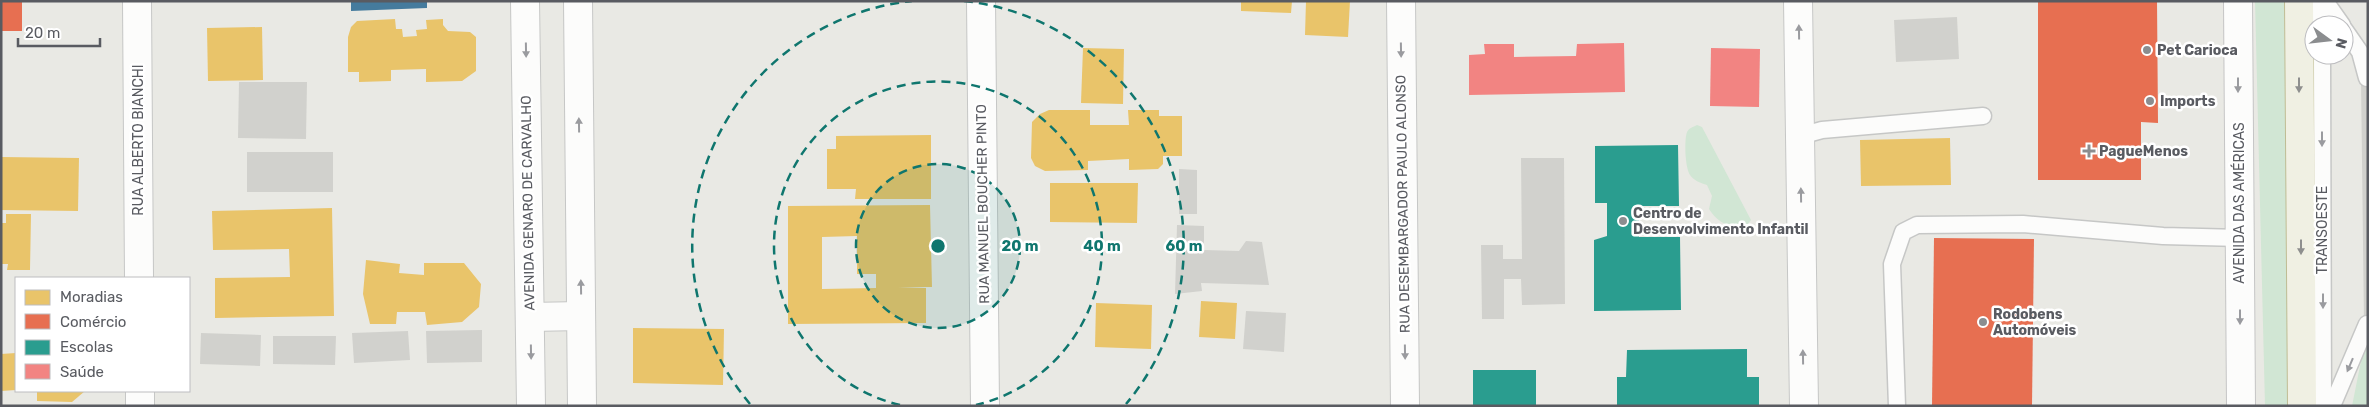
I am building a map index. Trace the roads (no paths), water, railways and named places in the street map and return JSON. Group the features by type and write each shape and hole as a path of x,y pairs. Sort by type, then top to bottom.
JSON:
{"highway":[{"path":"2299,1 2302,406"}],"street":[{"name":"RUA ALBERTO BIANCHI","path":"137,1 139,277"},
{"name":"AVENIDA GENARO DE CARVALHO","path":"525,1 531,406"},
{"path":"578,1 582,406"},
{"name":"RUA MANUEL BOUCHER PINTO","path":"981,1 985,406"},
{"name":"RUA DESEMBARGADOR PAULO ALONSO","path":"1401,1 1405,406"},
{"path":"1798,1 1804,406"},
{"name":"AVENIDA DAS AMÉRICAS","path":"2238,1 2241,406"},
{"path":"530,317 581,316"},
{"path":"140,392 140,406"}],"lane":[{"path":"2322,15 2323,1"},
{"path":"2323,1 2334,15"},
{"path":"2354,43 2360,52 2367,78"},
{"name":"TRANSOESTE","path":"2322,65 2323,406"},
{"path":"1800,136 1822,130 1983,116"},
{"path":"1898,406 1892,264 1903,232 1917,225 2023,224 2164,236 2240,238"},
{"path":"2332,406 2367,324"}],"place":[{"name":"Pet Carioca","path":"2147,50"},
{"name":"Imports","path":"2150,101"},
{"name":"PagueMenos","path":"2089,151"},
{"name":"Centro de Desenvolvimento Infantil","path":"1623,221"},
{"name":"Rodobens Automóveis","path":"1983,322"}]}
